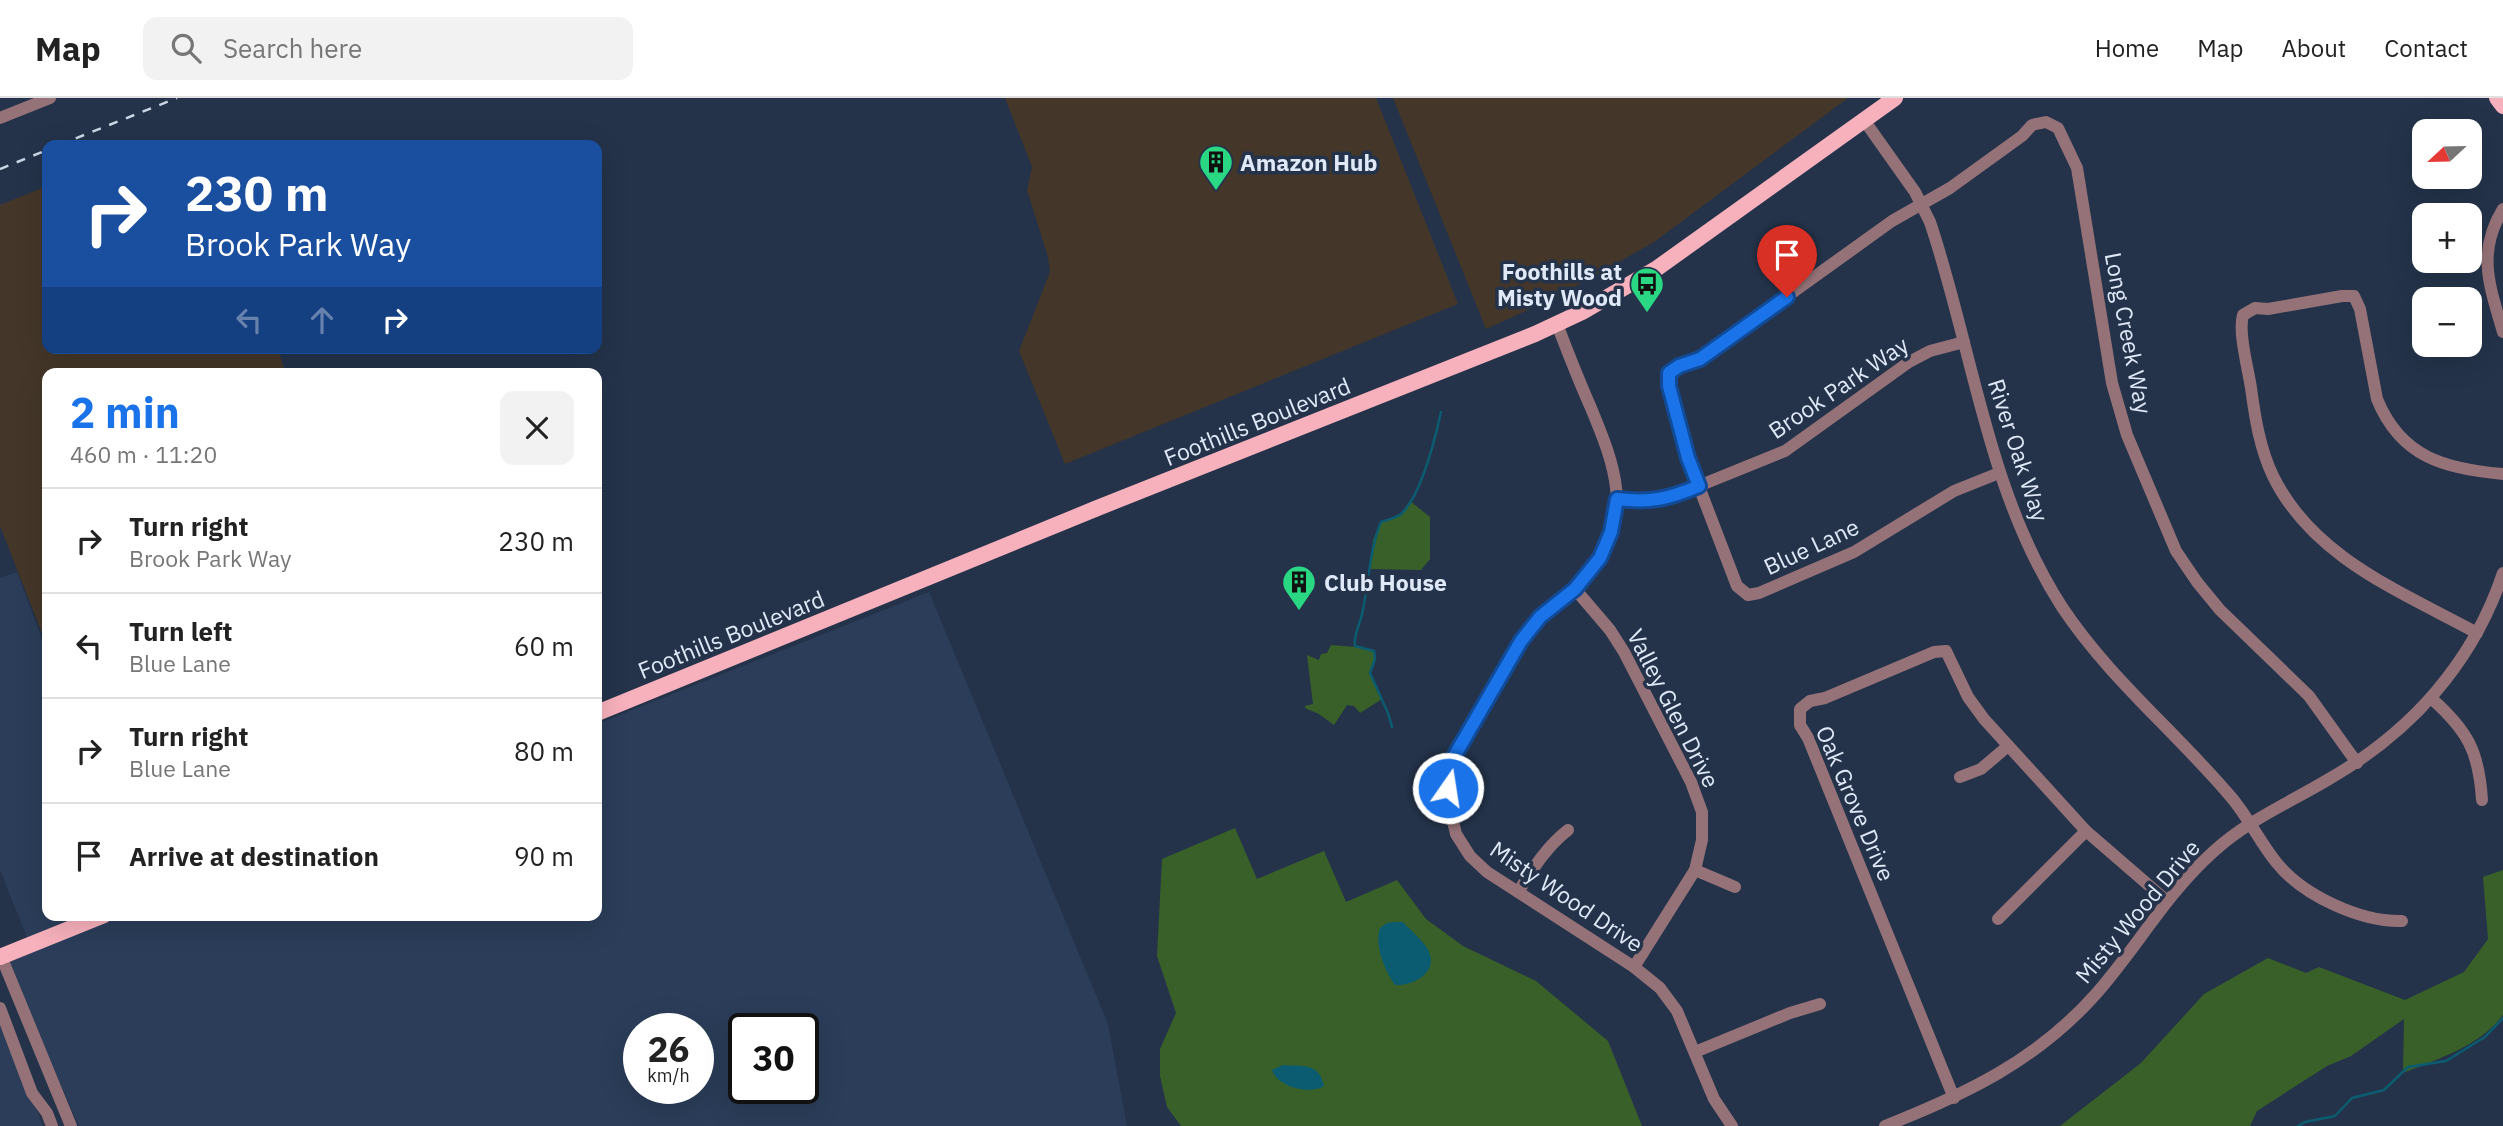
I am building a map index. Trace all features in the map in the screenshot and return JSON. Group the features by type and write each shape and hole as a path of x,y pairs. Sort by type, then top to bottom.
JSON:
{"main road":[{"name":"Foothills Boulevard","path":"602,711 1557,324 1656,269 1895,98"},
{"path":"2497,98 2503,106"},
{"path":"0,956 89,921"}],"street":[{"path":"0,118 50,98"},
{"name":"River Oak Way","path":"1864,120 1922,203 1941,258 2000,473 2025,538 2049,584 2080,632 2107,666 2233,799 2285,872 2321,898 2371,919 2402,921"},
{"name":"Long Creek Way","path":"1922,203 1950,188 2022,136 2032,125 2046,122 2058,128 2080,179 2112,383 2119,410 2176,551 2196,582 2220,610 2309,696 2357,763"},
{"name":"Blue Lane","path":"1922,203 1892,220 1700,359 1679,366 1669,373 1669,386 1688,458 1737,586 1748,594 1759,593 1854,552 1954,491 2000,473"},
{"path":"2503,209 2493,227 2486,256 2489,284 2503,332"},
{"path":"2477,633 2357,568 2303,522 2272,474 2263,447 2240,327 2243,315 2255,309 2354,296 2360,309 2377,400 2382,412 2399,435 2421,453 2446,466 2503,474"},
{"name":"Misty Wood Drive","path":"1557,324 1613,464 1617,499 1606,546 1593,568 1575,589 1540,617 1527,632 1461,743 1449,777 1449,812 1462,845 1477,864 1650,977 1669,999 1684,1024 1714,1099 1732,1126"},
{"name":"Brook Park Way","path":"1617,499 1664,500 1785,451 1909,362 1930,352 1964,342"},
{"name":"Misty Wood Drive","path":"1885,1126 1954,1098 2031,1054 2074,1017 2113,973 2167,901 2212,852 2249,823 2357,763 2393,735 2432,699 2477,633 2503,573"},
{"name":"Valley Glen Drive","path":"1575,589 1621,646 1698,797 1703,825 1695,870 1634,967"},
{"name":"Oak Grove Drive","path":"1954,1098 1800,724 1800,709 1810,701 1825,698 1934,652 1946,651 1968,697 1984,719 2086,831 2167,901"},
{"path":"2432,699 2452,716 2471,743 2481,774 2482,800"},
{"path":"1960,777 1981,769 2008,746"},
{"path":"1518,892 1554,841 1568,830"},
{"path":"1998,919 2086,831"},
{"path":"1695,870 1735,887"},
{"path":"0,956 72,1126"},
{"path":"1695,1052 1790,1013 1820,1004"},
{"path":"0,1008 32,1093 47,1113 52,1126"}],"shaded area":[{"path":"1005,98 1376,98 1458,304 1065,464 1019,351 1050,272 1048,257 1027,190 1032,167"},
{"path":"1393,98 1848,98 1654,242 1559,296 1486,329"},
{"path":"42,188 42,354 279,354 284,368 42,368 42,633 0,526 0,205"},
{"path":"17,572 42,640 42,921 75,921 28,940 0,870 0,578"},
{"path":"929,592 1108,1024 1127,1126 79,1126 6,960 102,921 602,921 602,722"},
{"path":"1403,922 1428,949 1431,959 1427,972 1422,977 1416,981 1395,985 1384,965 1378,942 1380,928 1387,923"},
{"path":"0,1018 43,1126 0,1126"},
{"path":"1283,1065 1314,1069 1322,1078 1324,1086 1311,1090 1287,1085 1275,1076 1272,1070"}],"green space":[{"path":"1410,501 1430,517 1430,559 1421,570 1370,569 1373,540 1381,522 1400,515"},
{"path":"1331,645 1374,651 1375,659 1370,672 1382,699 1360,713 1354,706 1347,705 1334,725 1305,708 1313,704 1307,655 1319,660 1321,654 1327,653"},
{"path":"1235,828 1257,879 1324,851 1346,902 1397,880 1426,919 1463,946 1536,981 1608,1041 1642,1126 1181,1126 1167,1107 1160,1076 1160,1049 1176,1013 1157,956 1162,859"},
{"path":"2503,870 2503,1015 2494,1026 2470,1043 2444,1057 2403,1073 2404,1019 2351,1056 2327,1066 2257,1111 2250,1126 2060,1126 2141,1063 2204,994 2268,958 2306,973 2319,967 2405,1000 2464,972 2488,939 2483,877"}],"waterway":[{"path":"1392,727 1370,673 1375,659 1374,651 1355,646 1355,638 1381,522 1401,514 1409,505 1427,466 1441,412"},
{"path":"2298,1126 2335,1116 2352,1098 2384,1090 2408,1067 2446,1061 2485,1037 2503,1018"}],"railway":[{"path":"72,140 177,98"},
{"path":"0,169 42,152"}],"place":[{"name":"Amazon Hub","path":"1216,192"},
{"name":"Foothills at Misty Wood","path":"1647,314"},
{"name":"Club House","path":"1299,612"}],"route":[{"path":"1448,788 1455,755 1521,641 1540,617 1575,589 1600,558 1611,532 1617,499 1664,500 1699,486 1688,458 1669,386 1669,373 1679,366 1700,359 1787,297"}]}
